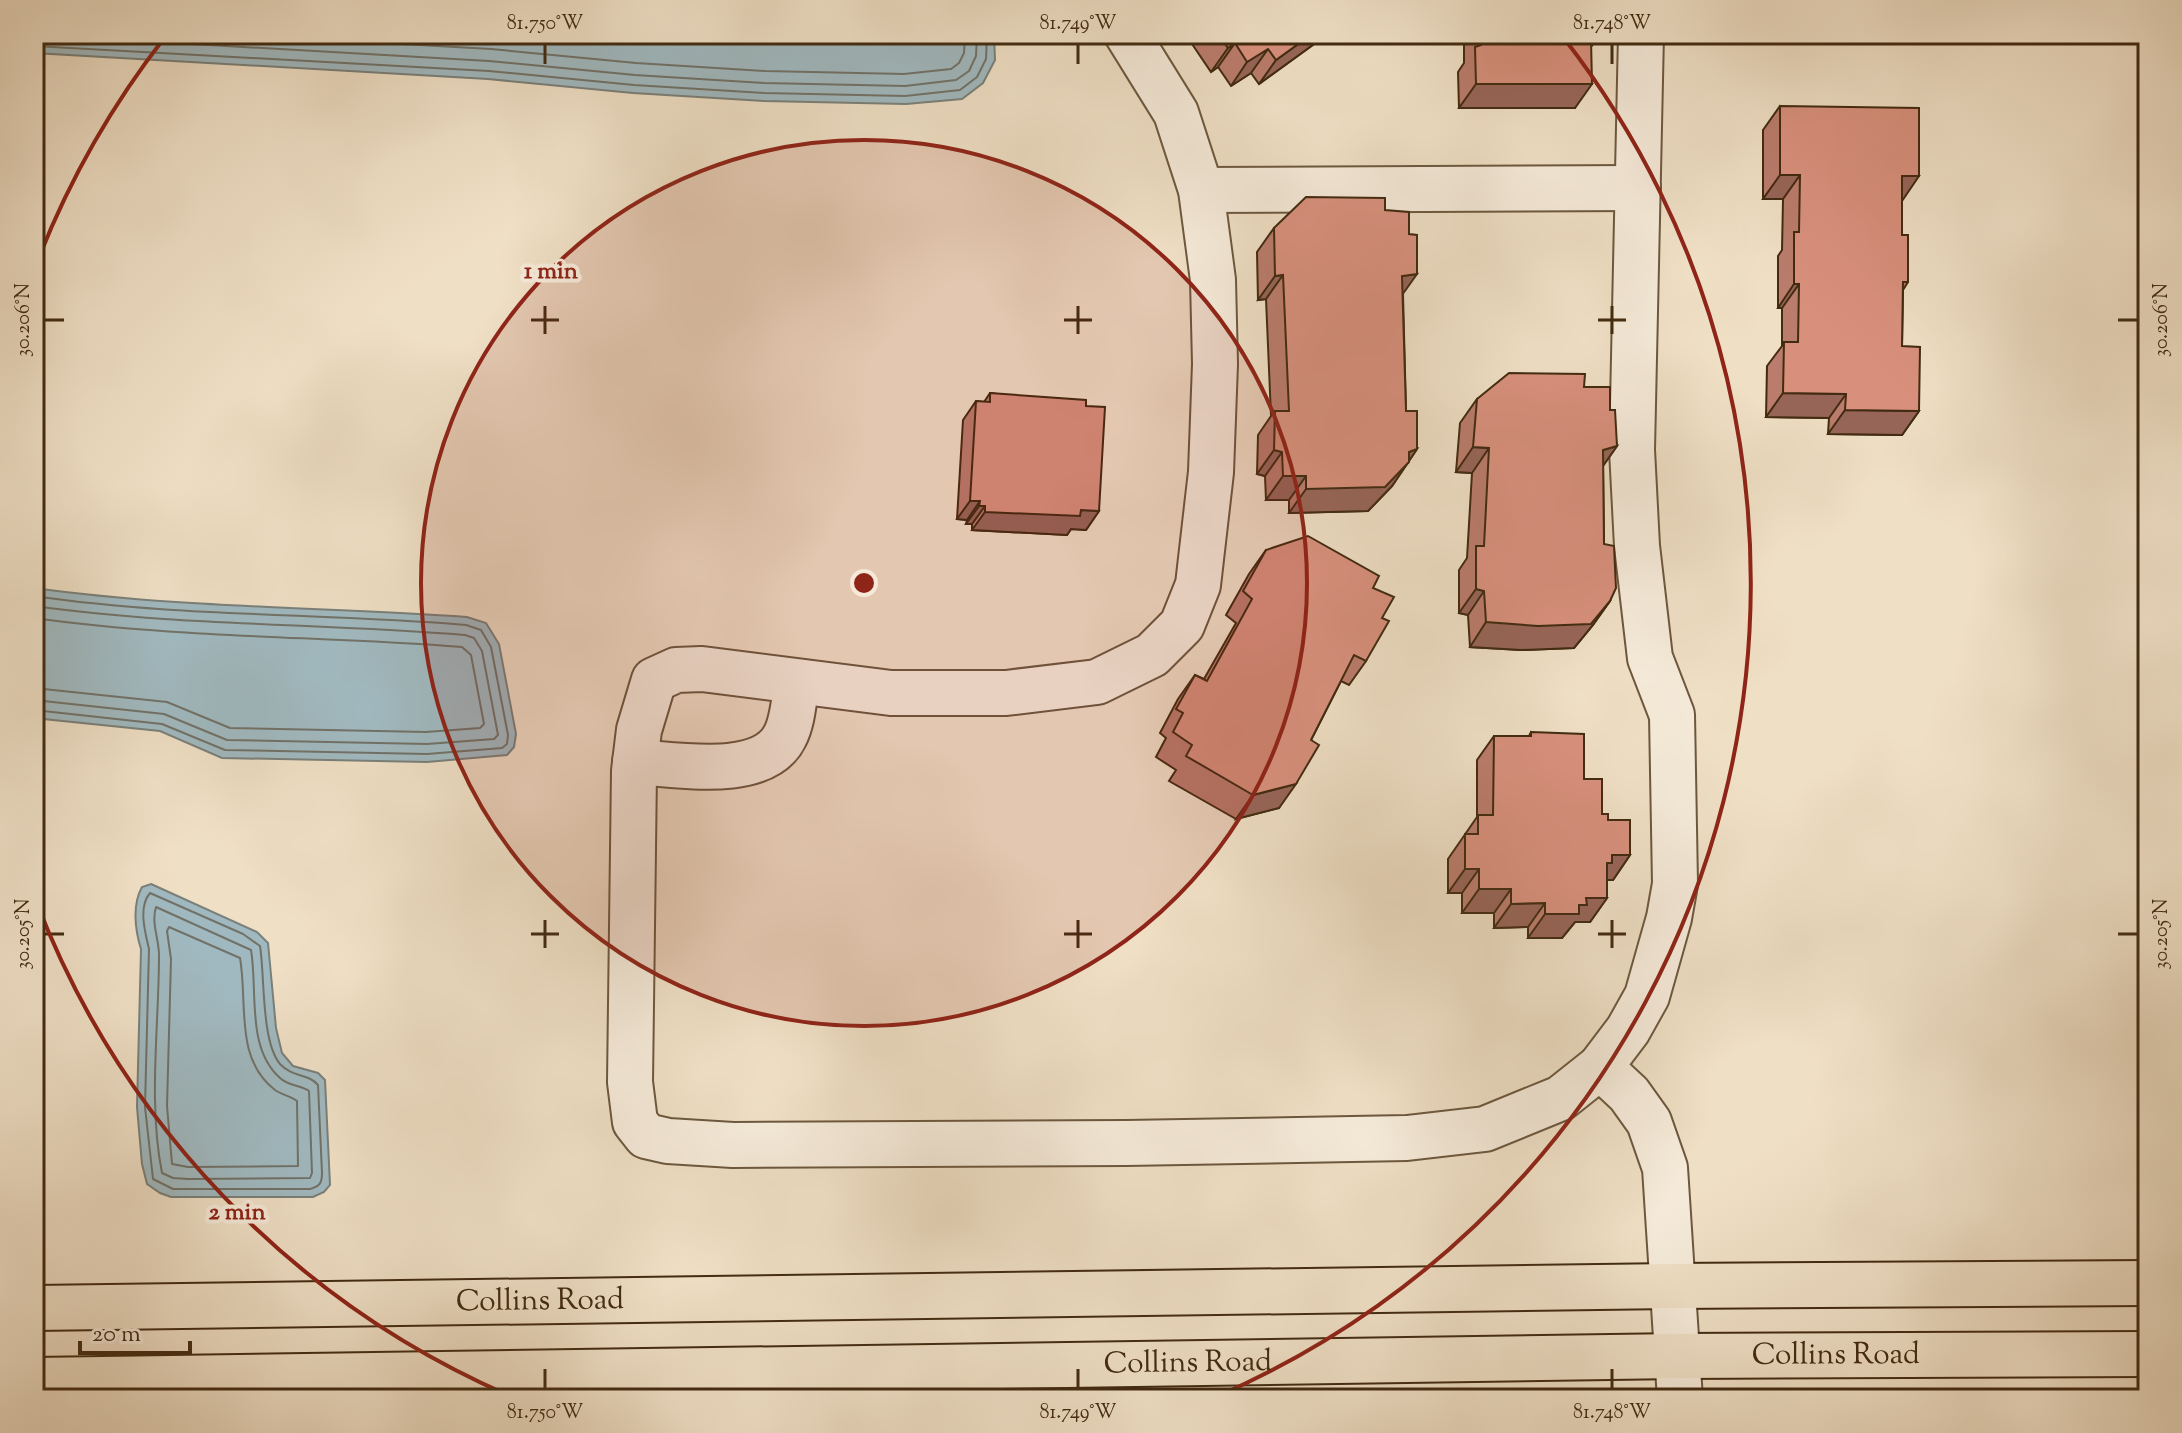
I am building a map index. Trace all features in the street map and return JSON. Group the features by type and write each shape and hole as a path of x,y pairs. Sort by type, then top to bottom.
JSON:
{"main road":[{"name":"Collins Road","path":"34,1308 1672,1286 2148,1283"},
{"name":"Collins Road","path":"34,1380 1679,1356 2148,1354"}],"street":[{"path":"1127,34 1176,113 1201,190 1213,280 1215,364 1211,472 1198,585 1182,625 1152,655 1097,682 1006,693 891,693 702,669 676,670 654,680 639,730 635,762 630,1082 635,1122 646,1136 668,1141 733,1145 1407,1138 1485,1129 1561,1098 1600,1067 1628,1030 1647,996 1669,918 1675,884 1672,715 1650,658 1637,546 1632,450 1641,34"},
{"path":"1201,190 1638,188"},
{"path":"635,762 722,766 755,762 765,757 786,735 797,682"},
{"path":"1600,1067 1629,1094 1649,1122 1665,1168 1680,1399"}],"green space":[{"path":"2148,1391 2148,1399 1721,1399 1725,1393"}],"water":[{"path":"34,34 994,34 995,60 983,83 962,99 906,104 764,101 633,93 488,79 34,53"},
{"path":"34,588 142,600 467,617 486,623 499,644 516,734 514,747 507,755 427,762 222,758 160,731 34,718"},
{"path":"151,884 257,932 268,943 276,1028 282,1053 293,1066 318,1073 325,1080 330,1185 324,1192 313,1197 171,1197 147,1184 137,1107 141,949 136,918 142,887"}],"building":[{"path":"1218,34 1312,34 1276,60 1268,49 1247,62 1235,43 1228,48"},
{"path":"1481,34 1597,34 1597,39 1591,39 1592,84 1476,84 1475,47 1481,45"},
{"path":"1780,106 1919,108 1919,176 1902,176 1902,235 1908,235 1908,282 1903,282 1902,346 1920,347 1919,411 1845,410 1846,394 1783,393 1784,342 1798,342 1799,284 1794,284 1794,232 1799,232 1800,175 1780,175"},
{"path":"1306,197 1385,198 1385,210 1409,212 1409,234 1417,235 1417,274 1402,276 1406,411 1417,411 1417,449 1409,452 1409,462 1385,487 1306,489 1306,476 1283,476 1282,452 1274,450 1275,411 1289,411 1283,275 1275,276 1274,228"},
{"path":"1509,373 1585,374 1584,387 1610,387 1610,410 1615,410 1617,446 1603,450 1604,544 1614,546 1616,588 1610,601 1591,624 1538,626 1486,622 1484,591 1476,589 1476,546 1484,546 1489,448 1473,447 1477,399"},
{"path":"990,393 1086,400 1086,406 1105,407 1099,511 1081,510 1080,516 985,512 985,506 979,506 980,501 970,501 976,401 990,402"},
{"path":"1308,536 1379,576 1373,588 1394,597 1382,618 1389,621 1366,661 1354,655 1311,740 1319,745 1296,784 1253,795 1186,756 1192,745 1173,732 1183,713 1176,709 1195,675 1207,681 1252,599 1243,591 1266,550"},
{"path":"1531,732 1584,734 1584,779 1602,779 1602,814 1608,814 1608,820 1630,820 1630,855 1612,855 1612,863 1607,863 1607,898 1586,898 1587,905 1579,905 1579,914 1545,914 1545,903 1511,904 1511,889 1479,889 1479,869 1465,869 1465,834 1478,834 1478,815 1493,815 1494,736 1531,736"}]}
